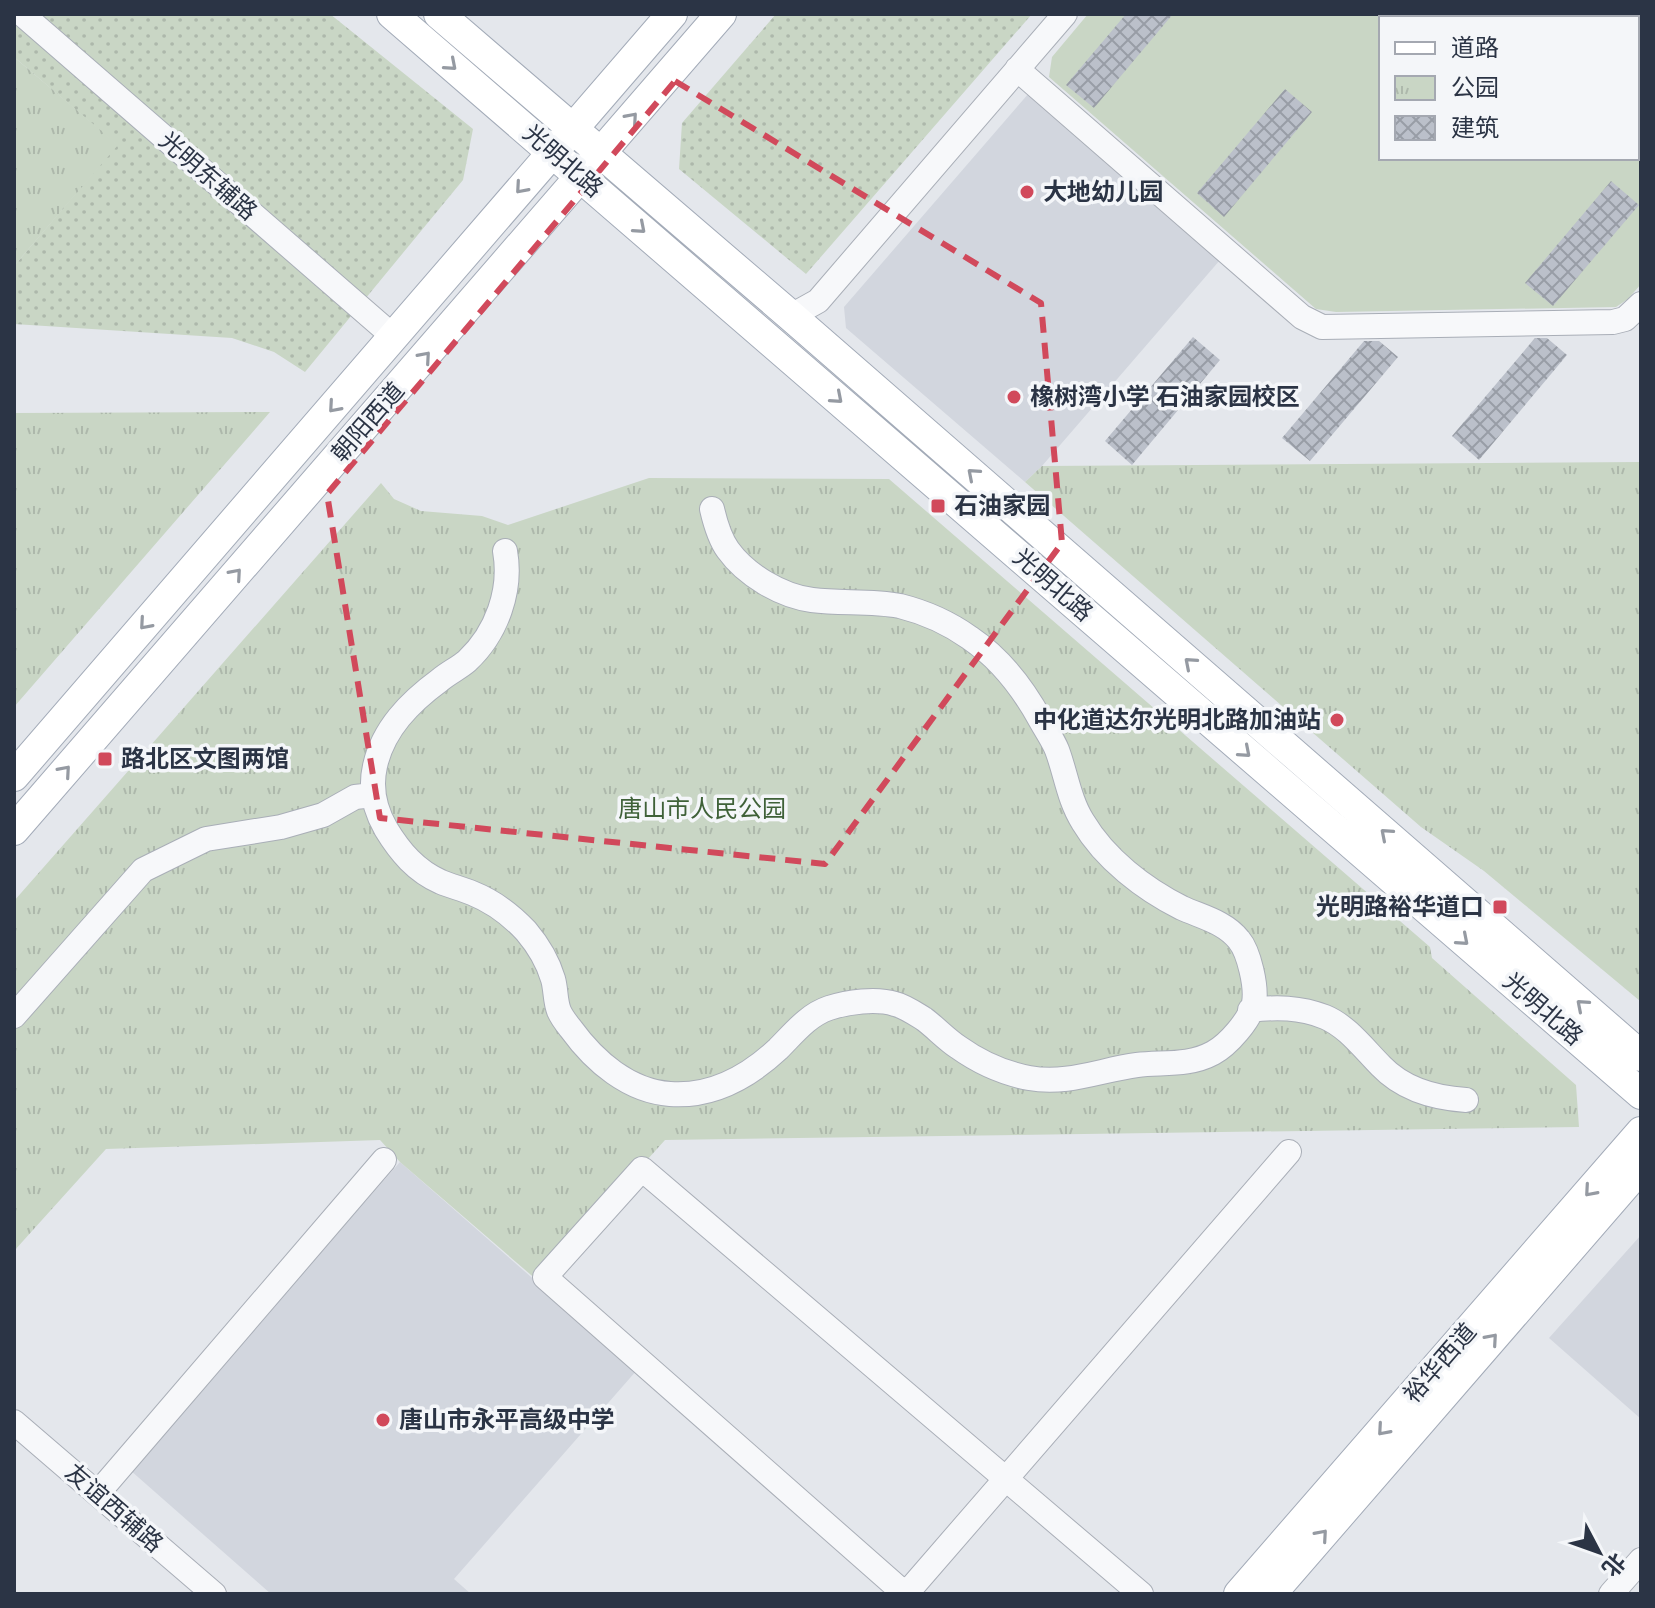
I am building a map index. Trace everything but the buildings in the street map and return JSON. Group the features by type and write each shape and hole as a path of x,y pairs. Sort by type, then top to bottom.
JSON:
{"main road":[{"name":"光明北路","path":"392,14 1641,1094"},
{"name":"光明北路","path":"439,14 1641,1056"},
{"name":"朝阳西道","path":"14,776 672,14"},
{"name":"朝阳西道","path":"14,830 721,14"},
{"name":"裕华西道","path":"1239,1594 1641,1132"},
{"name":"裕华西道","path":"1271,1594 1641,1167"}],"street":[{"name":"光明东辅路","path":"22,14 394,337"},
{"path":"791,316 807,291 1049,14"},
{"path":"791,316 818,301 1065,14"},
{"path":"1017,69 1302,317 1322,327 1613,322 1625,319 1641,304"},
{"path":"505,551 508,567 506,593 489,632 468,659 412,702 394,724 382,743 373,770 373,795 382,822 400,851 416,867 438,881 491,902 529,934 554,981 558,1009 589,1052 611,1071 631,1084 667,1094 693,1094 716,1089 739,1079 762,1063 800,1026 823,1010 846,1004 876,1002 895,1004 923,1018 980,1061 1029,1078 1047,1080 1066,1080 1131,1066 1189,1062 1220,1049 1233,1037 1254,1003 1253,976 1241,941 1226,927 1188,911 1151,890 1113,859 1094,838 1080,819 1057,749 1028,696 998,660 970,638 927,614 900,606 868,602 808,600 779,590 749,571 727,548 712,509"},
{"path":"14,1016 143,870 206,839 281,827 323,815 355,797 373,795"},
{"path":"1250,1010 1296,1008 1327,1017 1344,1029 1383,1069 1403,1083 1425,1094 1466,1100"},
{"path":"1141,1594 1006,1479 642,1169 545,1277 906,1594 1006,1479 1289,1152"},
{"path":"98,1493 384,1160"},
{"name":"友谊西辅路","path":"14,1422 214,1594"},
{"path":"1611,1594 1641,1560"}],"highlighted area":[{"path":"675,81 1041,303 1062,543 825,864 380,818 327,494"}],"shaded area":[{"name":"橡树湾小学 石油家园校区","path":"1029,93 1220,260 1025,482 846,328 844,307"},
{"name":"唐山市永平高级中学","path":"400,1162 637,1370 454,1579 471,1594 271,1594 130,1470"},
{"path":"1641,1235 1641,1419 1549,1338"}],"green space":[{"path":"14,14 330,14 473,129 463,180 305,372 274,352 232,338 14,324 14,266 117,145 14,57"},
{"path":"776,14 1032,14 806,274 679,169 682,123"},
{"path":"1088,14 1641,14 1641,284 1616,307 1336,312 1316,309 1049,77 1052,57"},
{"path":"14,57 118,145 14,266"},
{"path":"270,412 14,707 14,413"},
{"path":"1641,462 1640,1001 1484,871 1421,827 1025,482 1042,466"},
{"name":"唐山市人民公园","path":"649,478 889,479 1430,947 1432,958 1576,1085 1579,1127 665,1140 538,1281 400,1162 380,1140 106,1149 14,1251 14,901 381,483 394,499 421,511 482,516 508,525"}],"place":[{"name":"大地幼儿园","path":"1027,192"},
{"name":"橡树湾小学 石油家园校区","path":"1014,397"},
{"name":"石油家园","path":"938,506"},
{"name":"中化道达尔光明北路加油站","path":"1337,720"},
{"name":"路北区文图两馆","path":"105,759"},
{"name":"光明路裕华道口","path":"1500,907"},
{"name":"唐山市永平高级中学","path":"383,1420"}]}
